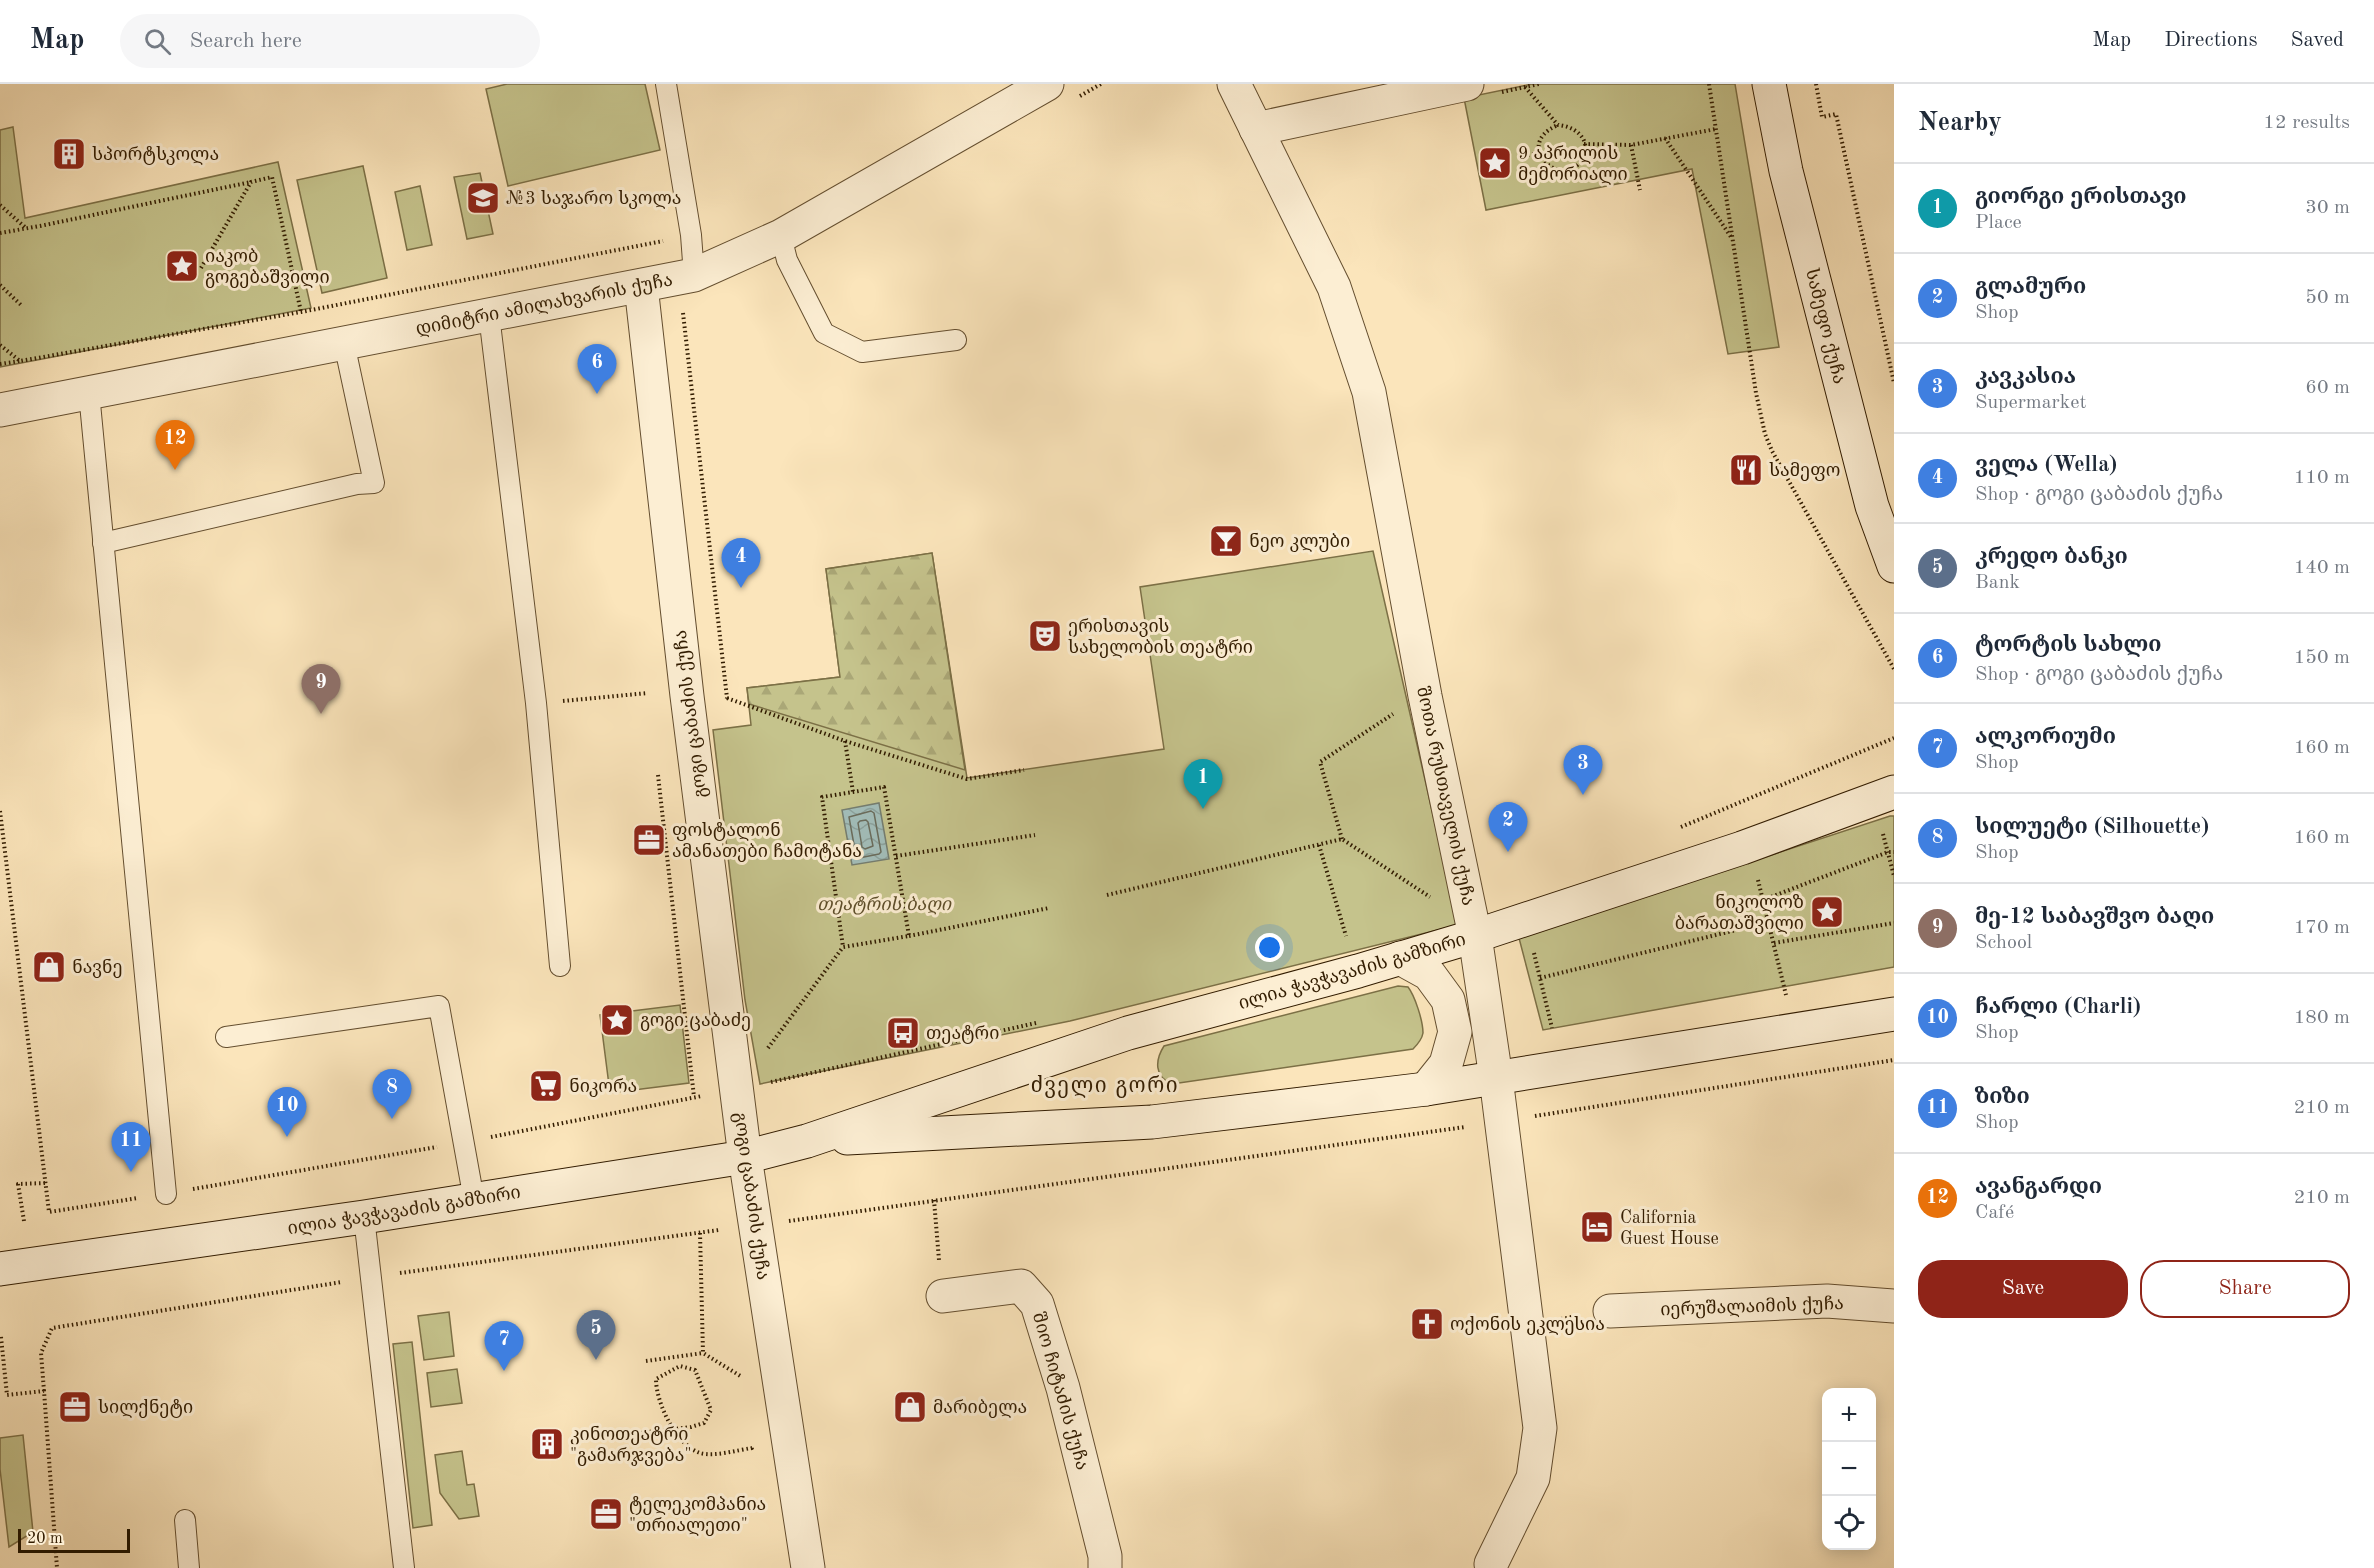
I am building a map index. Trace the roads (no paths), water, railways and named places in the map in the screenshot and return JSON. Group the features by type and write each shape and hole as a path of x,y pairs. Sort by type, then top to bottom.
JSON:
{"street":[{"name":"დიმიტრი ამილახვარის ქუჩა","path":"0,410 694,275 781,236 1047,84"},
{"name":"შოთა რუსთაველის ქუჩა","path":"1234,84 1334,287 1370,392 1425,696 1475,936 1502,1121 1540,1428 1533,1478 1489,1566"},
{"path":"1259,135 1467,84"},
{"name":"სამეფო ქუჩა","path":"1769,84 1786,171 1872,506 1894,566"},
{"name":"გოგი ცაბაძის ქუჩა","path":"641,286 689,707 745,1157 808,1568"},
{"name":"ილია ჭავჭავაძის გამზირი","path":"0,1269 364,1217 745,1157 807,1141 1128,1033 1475,936 1742,848 1894,792"},
{"path":"1400,958 1429,974 1448,1000 1455,1032 1446,1064 1426,1089"},
{"name":"ილია ჭავჭავაძის გამზირი","path":"807,1141 1152,1122 1426,1089 1894,1014"},
{"name":"შიო ჩიტაძის ქუჩა","path":"943,1296 1021,1286 1037,1304 1063,1388 1105,1568"},
{"name":"იერუშალაიმის ქუჩა","path":"1610,1311 1827,1301 1894,1306"}],"lane":[{"path":"666,84 691,235 694,275"},
{"path":"781,236 786,260 824,333 862,352 956,340"},
{"path":"489,315 536,703 560,966"},
{"path":"103,543 357,484 374,483 344,343"},
{"path":"89,393 166,1194"},
{"path":"226,1036 439,1006 474,1200"},
{"path":"364,1217 404,1568"},
{"path":"185,1520 189,1568"}],"water":[{"path":"879,803 889,859 852,865 842,810"}],"place":[{"name":"სპორტსკოლა","path":"69,154"},
{"name":"9 აპრილის მემორიალი","path":"1495,163"},
{"name":"№3 საჯარო სკოლა","path":"483,198"},
{"name":"იაკობ გოგებაშვილი","path":"182,266"},
{"name":"ტორტის სახლი","path":"597,394"},
{"name":"ავანგარდი","path":"175,470"},
{"name":"სამეფო","path":"1746,470"},
{"name":"ნეო კლუბი","path":"1226,541"},
{"name":"ველა (Wella)","path":"741,588"},
{"name":"ერისთავის სახელობის თეატრი","path":"1045,636"},
{"name":"მე-12 საბავშვო ბაღი","path":"321,714"},
{"name":"კავკასია","path":"1583,795"},
{"name":"გიორგი ერისთავი","path":"1203,809"},
{"name":"ფოსტალონ ამანათები ჩამოტანა","path":"649,840"},
{"name":"გლამური","path":"1508,852"},
{"name":"ნიკოლოზ ბარათაშვილი","path":"1827,912"},
{"name":"ნავნე","path":"49,967"},
{"name":"გოგი ცაბაძე","path":"617,1020"},
{"name":"თეატრი","path":"903,1033"},
{"name":"ნიკორა","path":"546,1086"},
{"name":"სილუეტი (Silhouette)","path":"392,1119"},
{"name":"ჩარლი (Charli)","path":"287,1137"},
{"name":"ზიზი","path":"131,1172"},
{"name":"California Guest House","path":"1597,1227"},
{"name":"ოქონის ეკლესია","path":"1427,1324"},
{"name":"კრედო ბანკი","path":"596,1360"},
{"name":"ალკორიუმი","path":"504,1371"},
{"name":"სილქნეტი","path":"75,1407"},
{"name":"მარიბელა","path":"910,1407"},
{"name":"კინოთეატრი \"გამარჯვება\"","path":"547,1444"},
{"name":"ტელეკომპანია \"თრიალეთი\"","path":"606,1514"}],"district":[{"name":"ძველი გორი","path":"1105,1085"}],"park label":[{"name":"თეატრის ბაღი","path":"884,904"}]}
